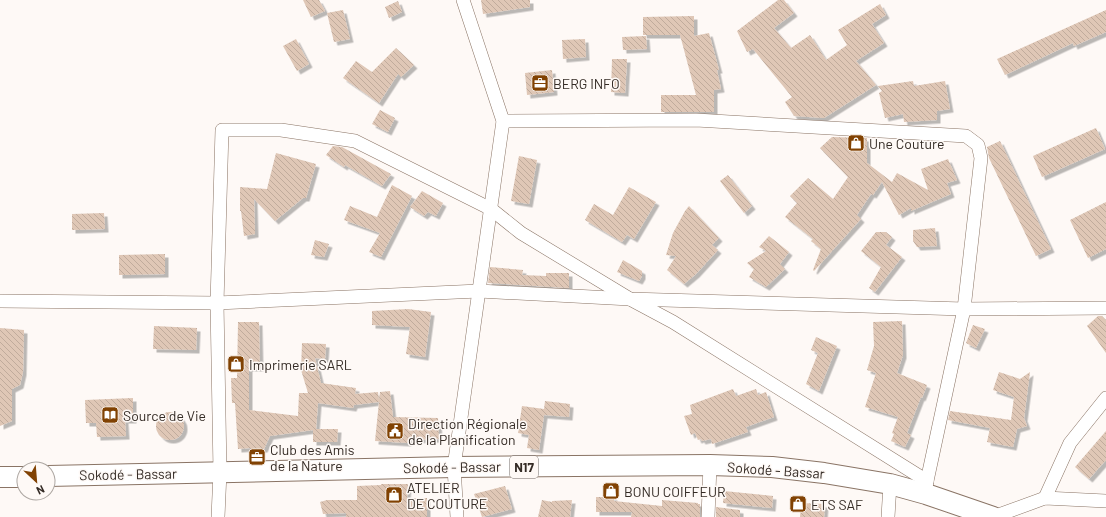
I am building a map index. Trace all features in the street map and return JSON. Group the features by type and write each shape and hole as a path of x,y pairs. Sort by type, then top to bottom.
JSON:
{"main road":[{"name":"Sokodé - Bassar","path":"56,476 454,467 710,465 798,469 890,484 926,487 993,517"},
{"path":"0,477 16,477"}],"street":[{"path":"457,517 454,467 503,121 463,0"},
{"path":"218,517 220,472 217,303 222,130 281,130 355,141 491,209 522,232 630,299 673,322 926,487 964,309 981,158 978,145 966,136 696,120 503,121"},
{"path":"0,301 217,303 479,291 630,299 964,309 1106,308"},
{"path":"1045,498 1070,443 1106,398"},
{"path":"708,517 710,465"},
{"path":"888,517 890,484"},
{"path":"993,517 1045,498 1106,500"}],"building":[{"path":"303,0 319,0 325,11 311,17"},
{"path":"481,0 530,0 530,7 483,14"},
{"path":"778,0 784,0 794,13 774,28 791,48 810,35 826,60 847,45 838,30 880,4 886,15 872,24 884,43 856,61 876,85 824,118 794,116 785,102 792,97 753,49 747,52 737,31"},
{"path":"398,1 402,12 389,18 385,7"},
{"path":"343,10 350,39 334,42 327,13"},
{"path":"1106,10 1106,32 1074,46 1073,43 1005,75 997,59"},
{"path":"694,16 694,36 709,33 719,70 717,70 721,89 714,90 714,112 661,112 661,95 696,95 680,35 643,35 643,17"},
{"path":"646,36 647,49 623,50 622,37"},
{"path":"296,39 309,64 297,71 283,46"},
{"path":"585,39 586,57 563,59 562,40"},
{"path":"396,48 414,65 401,77 398,74 379,103 343,78 356,61 372,72"},
{"path":"612,59 627,59 625,93 611,92"},
{"path":"552,70 554,92 527,95 525,73"},
{"path":"913,81 914,86 945,81 950,109 937,111 937,120 904,122 903,114 885,118 879,93 882,91 878,86"},
{"path":"380,110 395,118 388,132 372,124"},
{"path":"1096,128 1105,149 1042,177 1033,156"},
{"path":"832,137 867,138 867,163 892,182 897,173 928,190 921,169 948,159 957,180 947,183 951,194 911,211 911,208 899,215 882,182 873,195 871,194 857,215 861,219 814,271 813,270 821,249 811,241 813,239 785,217 797,203 790,196 808,178 833,199 848,177 820,148"},
{"path":"1000,141 1051,249 1036,256 989,158 987,147"},
{"path":"333,146 342,147 391,174 382,186 345,165 344,167 326,155"},
{"path":"276,153 316,164 306,198 303,198 275,221 254,199 255,234 244,236 240,211 240,187 267,189"},
{"path":"519,156 537,160 529,204 511,201"},
{"path":"728,175 752,206 744,213 720,181"},
{"path":"392,185 412,196 381,257 369,252 380,233 344,220 350,206 377,217"},
{"path":"629,187 656,202 634,239 627,235 622,242 585,220 594,204 613,215"},
{"path":"422,191 443,203 436,216 428,212 424,216 410,207"},
{"path":"1106,202 1106,249 1088,258 1070,220"},
{"path":"689,206 719,238 712,245 718,250 696,274 684,284 667,270 676,256 666,255 673,233"},
{"path":"104,213 105,229 72,230 72,214"},
{"path":"935,228 937,246 917,247 913,241 913,230"},
{"path":"876,232 886,232 892,237 886,245 902,257 875,292 869,288 881,267 861,251"},
{"path":"769,236 789,252 780,264 785,269 766,287 749,277 754,269 747,263 766,251 759,247"},
{"path":"315,240 329,244 324,257 311,255"},
{"path":"165,254 165,274 119,275 119,255"},
{"path":"623,260 642,271 642,276 639,281 617,272"},
{"path":"490,267 523,270 522,275 546,276 546,273 569,273 569,288 488,283"},
{"path":"408,309 431,312 425,357 406,354 410,327 372,325 372,311"},
{"path":"1098,316 1102,316 1106,320 1106,353 1087,326"},
{"path":"902,321 903,355 897,373 927,385 907,433 911,435 905,447 891,441 894,434 892,433 898,417 865,407 876,373 867,370 874,346 873,322"},
{"path":"238,322 259,322 260,368 249,368 249,410 298,416 299,393 308,393 301,370 302,343 326,344 325,359 315,358 321,383 356,388 355,394 378,392 379,400 380,392 390,391 393,417 438,418 439,439 409,440 408,443 375,441 379,402 354,405 353,408 318,403 316,429 338,429 337,442 313,442 313,430 270,436 264,449 238,449 235,403 232,403 231,378 237,378"},
{"path":"973,325 985,329 976,348 966,343"},
{"path":"154,326 197,328 196,350 153,349"},
{"path":"0,328 24,330 23,372 20,385 12,389 12,421 0,426"},
{"path":"816,337 837,346 819,391 806,384 818,353 811,350"},
{"path":"999,372 1020,379 1030,372 1024,418 1027,426 1017,429 1013,447 987,442 990,428 948,420 950,411 1011,420 1014,397 993,390"},
{"path":"733,389 736,396 756,389 758,395 766,392 774,417 746,427 748,432 712,444 711,439 702,441 701,439 698,440 695,433 691,435 684,416 692,414 690,405"},
{"path":"133,398 133,420 125,420 126,436 97,437 96,423 86,423 85,400"},
{"path":"545,401 570,404 569,417 544,415 539,450 527,448 529,435 518,433 522,406 544,409"},
{"path":"170,412 176,413 180,416 183,420 183,432 180,436 176,439 170,440 164,439 160,436 157,432 156,426 157,420 160,416 164,413"},
{"path":"1106,431 1106,460 1089,479 1075,467"},
{"path":"408,484 407,498 427,498 427,517 346,517 346,513 323,514 320,502 327,500 357,500 357,486"},
{"path":"505,486 512,509 482,517 474,494"},
{"path":"724,491 773,496 772,508 723,503"},
{"path":"596,497 614,497 614,501 662,506 662,500 698,503 700,504 700,517 631,517 632,512 596,512"},
{"path":"542,500 552,502 572,500 570,517 538,517"},
{"path":"801,503 825,504 824,517 800,517"},
{"path":"716,507 740,510 740,517 716,517"}],"place":[{"name":"BERG INFO","path":"540,83"},
{"name":"Une Couture","path":"856,143"},
{"name":"Imprimerie SARL","path":"236,364"},
{"name":"Source de Vie","path":"110,415"},
{"name":"Direction Régionale de la Planification","path":"395,431"},
{"name":"Club des Amis de la Nature","path":"257,457"},
{"name":"BONU COIFFEUR","path":"611,491"},
{"name":"ATELIER DE COUTURE","path":"394,495"},
{"name":"ETS SAF","path":"798,504"}]}
